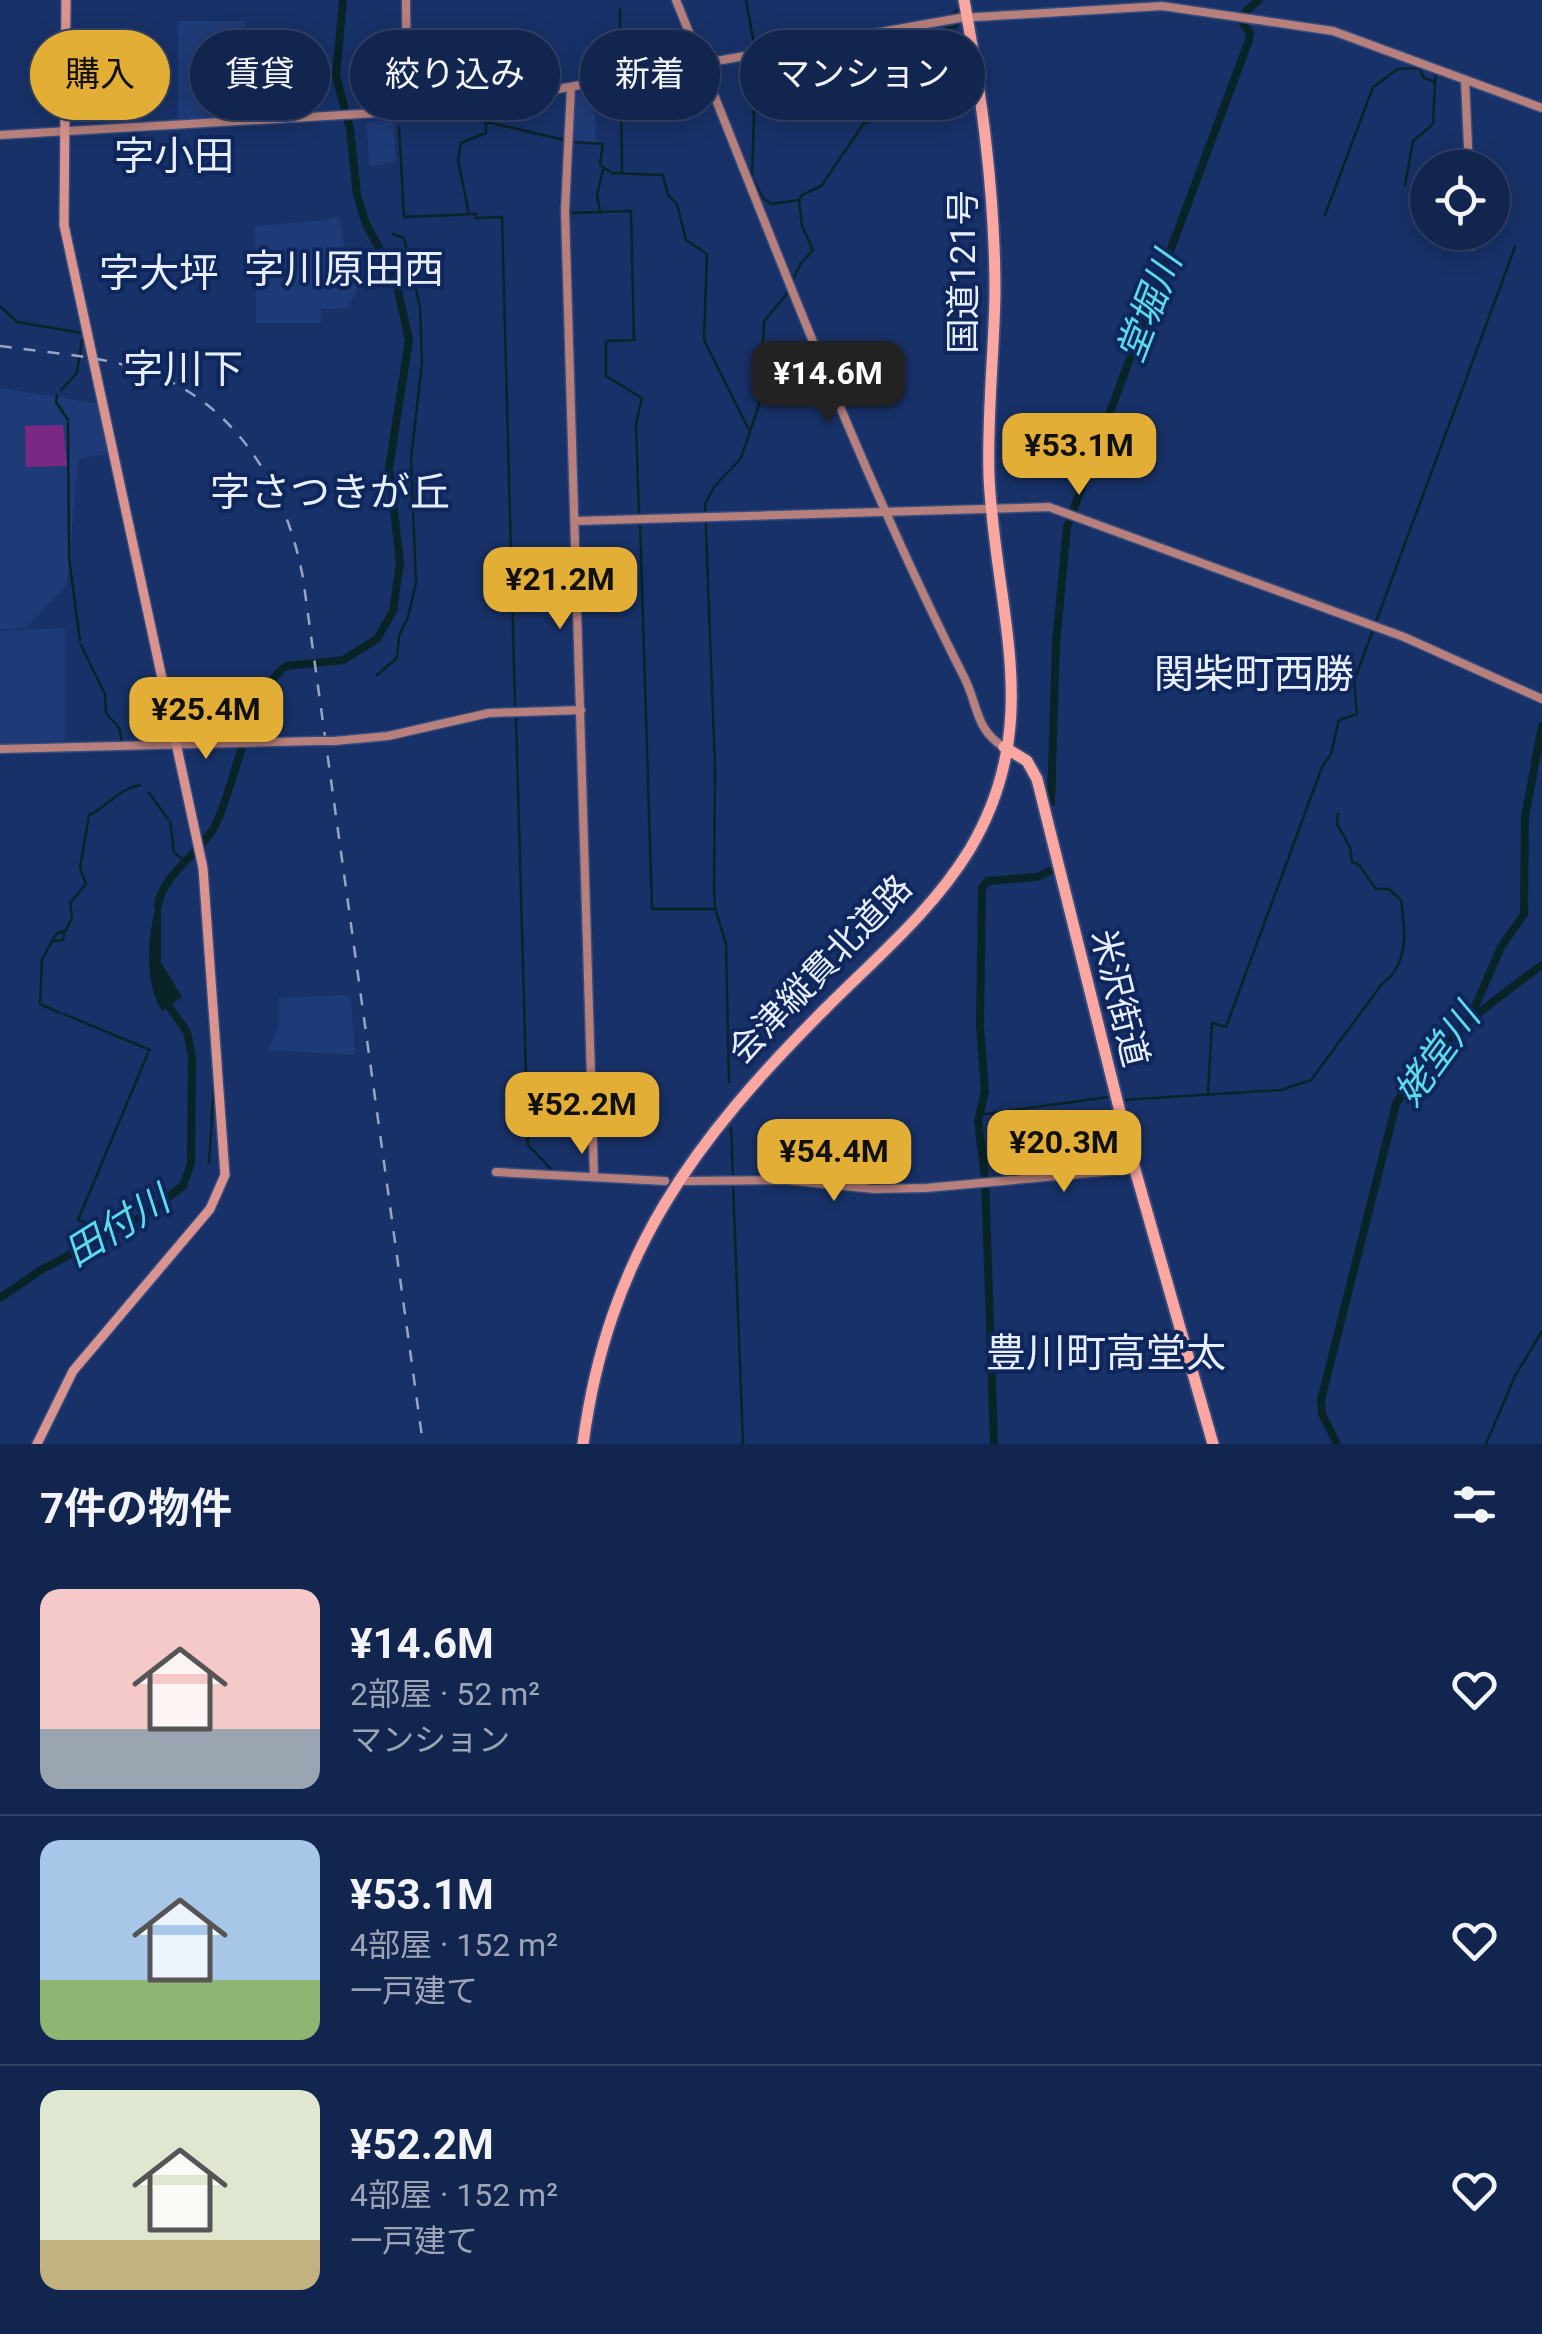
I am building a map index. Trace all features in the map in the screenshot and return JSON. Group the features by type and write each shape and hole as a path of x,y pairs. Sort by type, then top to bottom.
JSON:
{"highway":[{"name":"国道121号","path":"964,0 986,123 993,204 991,508 1014,695 1006,748"},
{"name":"国道121号","path":"1006,748 1012,665"},
{"name":"米沢街道","path":"1006,748 1027,761 1037,779 1134,1169 1213,1444"},
{"name":"会津縦貫北道路","path":"581,1444 615,1308 670,1192 736,1102 943,889 988,813 1006,748"}],"main road":[{"path":"37,1444 73,1372 200,1222 223,1184 225,1168 210,923 202,860 67,246 66,0"}],"street":[{"path":"406,0 406,30"},
{"path":"676,0 688,30"},
{"path":"720,63 968,17 1185,7 1333,31 1542,108"},
{"path":"1464,80 1468,150"},
{"path":"560,89 580,86"},
{"path":"572,87 565,211 594,1177"},
{"path":"720,110 882,510 967,682 981,726 1006,748"},
{"path":"0,135 350,117"},
{"path":"575,521 1043,507 1419,643 1542,699"},
{"path":"0,749 334,741 388,736 489,714 580,710"},
{"path":"683,1182 785,1180 874,1189 984,1185 1134,1169"},
{"path":"496,1172 665,1181"}],"shaded area":[{"path":"178,21 245,21 245,30 190,30 190,118 178,118"},
{"path":"580,92 580,120 596,120 596,144 573,141 575,93"},
{"path":"393,120 396,161 370,167 366,122"},
{"path":"339,215 343,243 360,281 348,308 321,309 321,323 256,323 255,226 327,220"},
{"path":"0,388 100,404 108,454 78,459 67,584 26,628 0,629"},
{"path":"63,425 67,466 26,467 25,426"},
{"path":"65,628 65,738 0,744 0,631"},
{"path":"161,894 161,962 182,997 162,1011 152,985 149,953"},
{"path":"279,998 351,998 355,1055 268,1050 279,1026"}],"waterway":[{"name":"田付川","path":"158,905 167,883 216,824 253,717 273,679 286,666 343,660 377,639 393,611 400,563 389,468 409,340 395,277 366,224 357,195 350,129 336,76 343,0"},
{"path":"746,0 756,55 752,177 763,198 771,204 799,200 821,186 864,123 892,114 908,98 925,73 926,47 947,28 957,27 954,13 962,6"},
{"name":"堂堀川","path":"1051,802 1056,643 1067,527 1249,40 1250,33 1243,24 1246,11 1259,0"},
{"path":"620,9 622,172"},
{"path":"1325,215 1373,87 1398,69 1419,68 1424,78 1435,82 1436,73"},
{"path":"1405,185 1413,141 1433,124 1435,83"},
{"path":"479,120 564,140"},
{"path":"469,214 458,160 461,143 486,133 486,124"},
{"path":"399,127 404,217 502,217 515,705"},
{"path":"572,142 603,144 600,165 612,173 663,175 668,195 677,204 686,240 707,254 704,340 749,430"},
{"path":"600,211 597,195 603,170"},
{"path":"729,1082 726,944 715,908 714,887 715,767 705,504 714,487 741,458 768,378 762,361 764,321 785,296 801,263 813,250 802,226 799,200"},
{"path":"570,213 631,211 634,340 606,341 606,376 642,398 636,424 639,515"},
{"path":"377,675 397,658 399,636 416,583 411,458 422,363 420,307 404,238 393,234"},
{"path":"1208,1093 1212,1023 1226,1027 1322,767 1331,754 1339,720 1357,714 1354,681 1515,247"},
{"path":"0,306 17,322 82,333"},
{"path":"61,390 77,373 82,340"},
{"path":"57,395 56,402 68,420"},
{"path":"68,423 69,558 80,641"},
{"path":"640,523 652,909 715,909"},
{"path":"81,645 105,694 106,713 119,728 122,741"},
{"path":"516,717 528,1145 552,1170 554,1179"},
{"name":"姥堂川","path":"1469,1021 1501,947 1524,914 1525,817 1542,726"},
{"path":"72,916 70,903 86,884 80,868 89,815 140,785"},
{"path":"149,793 168,819"},
{"path":"1122,1100 1281,1090 1311,1080 1391,976 1404,945 1401,900 1389,889 1376,889 1359,865 1352,862 1350,847 1337,824 1338,814"},
{"path":"170,821 174,853"},
{"path":"176,854 185,861"},
{"name":"堂堀川","path":"994,1444 985,1177 978,1121 985,1092 980,1026 982,888 988,881 1037,877 1052,870"},
{"path":"60,1013 40,1004 42,960 56,934 66,930 72,918"},
{"path":"54,941 63,940 64,933"},
{"name":"姥堂川","path":"1337,1444 1322,1414 1321,1400 1396,1104 1443,1045 1542,965"},
{"name":"田付川","path":"0,1298 41,1270 145,1215 183,1186 191,1163 192,1057 187,1032 163,998"},
{"path":"64,1014 150,1050"},
{"path":"85,1223 78,1220 148,1053"},
{"path":"209,1163 214,1083"},
{"path":"978,1115 1109,1097"},
{"path":"731,1128 733,1176"},
{"path":"733,1184 743,1444"},
{"path":"89,1226 100,1241"},
{"path":"1486,1444 1515,1376 1542,1331"}],"railway":[{"path":"0,346 129,366 196,396 247,445 282,508 303,578 423,1444"}],"district":[{"name":"字小田","path":"174,156"},
{"name":"字川原田西","path":"344,269"},
{"name":"字大坪","path":"159,273"},
{"name":"字川下","path":"183,369"},
{"name":"字さつきが丘","path":"330,492"},
{"name":"関柴町西勝","path":"1254,674"},
{"name":"豊川町高堂太","path":"1106,1353"}]}
